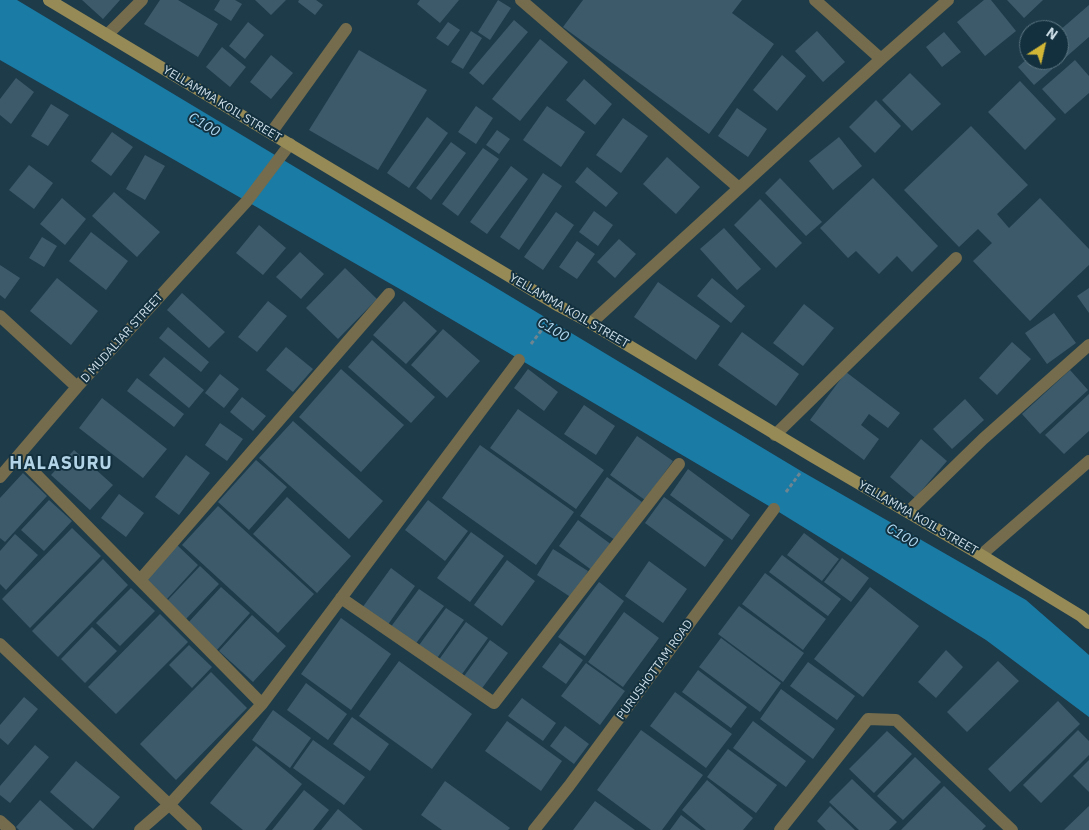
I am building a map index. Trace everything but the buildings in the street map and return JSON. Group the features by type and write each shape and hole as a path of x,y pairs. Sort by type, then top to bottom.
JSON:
{"street":[{"name":"YELLAMMA KOIL STREET","path":"49,0 550,301 591,323 775,435 981,555 1081,616 1089,623"},
{"path":"107,35 142,0"},
{"path":"521,0 739,188"},
{"path":"815,0 881,59"},
{"path":"591,323 948,0"},
{"path":"271,133 346,29"},
{"name":"D MUDALIAR STREET","path":"0,477 77,387 247,201 290,144"},
{"path":"775,435 956,258"},
{"path":"140,580 388,294"},
{"path":"0,316 77,387"},
{"path":"908,512 983,439 1089,345"},
{"path":"140,830 170,804 262,704 519,360"},
{"path":"18,456 262,704"},
{"path":"981,555 1089,461"},
{"path":"341,598 494,704 679,464"},
{"name":"PURUSHOTTAM ROAD","path":"534,830 569,786 774,509"},
{"path":"0,644 196,830"},
{"path":"780,830 868,719 896,720 1012,830"},
{"path":"0,821 10,830"}],"path":[{"path":"519,360 549,320"}],"water":[{"name":"C100","path":"0,0 17,0 801,471 1026,600 1089,655 1089,717 986,640 774,509 405,292 0,60"}],"district":[{"name":"HALASURU","path":"61,464"}]}
